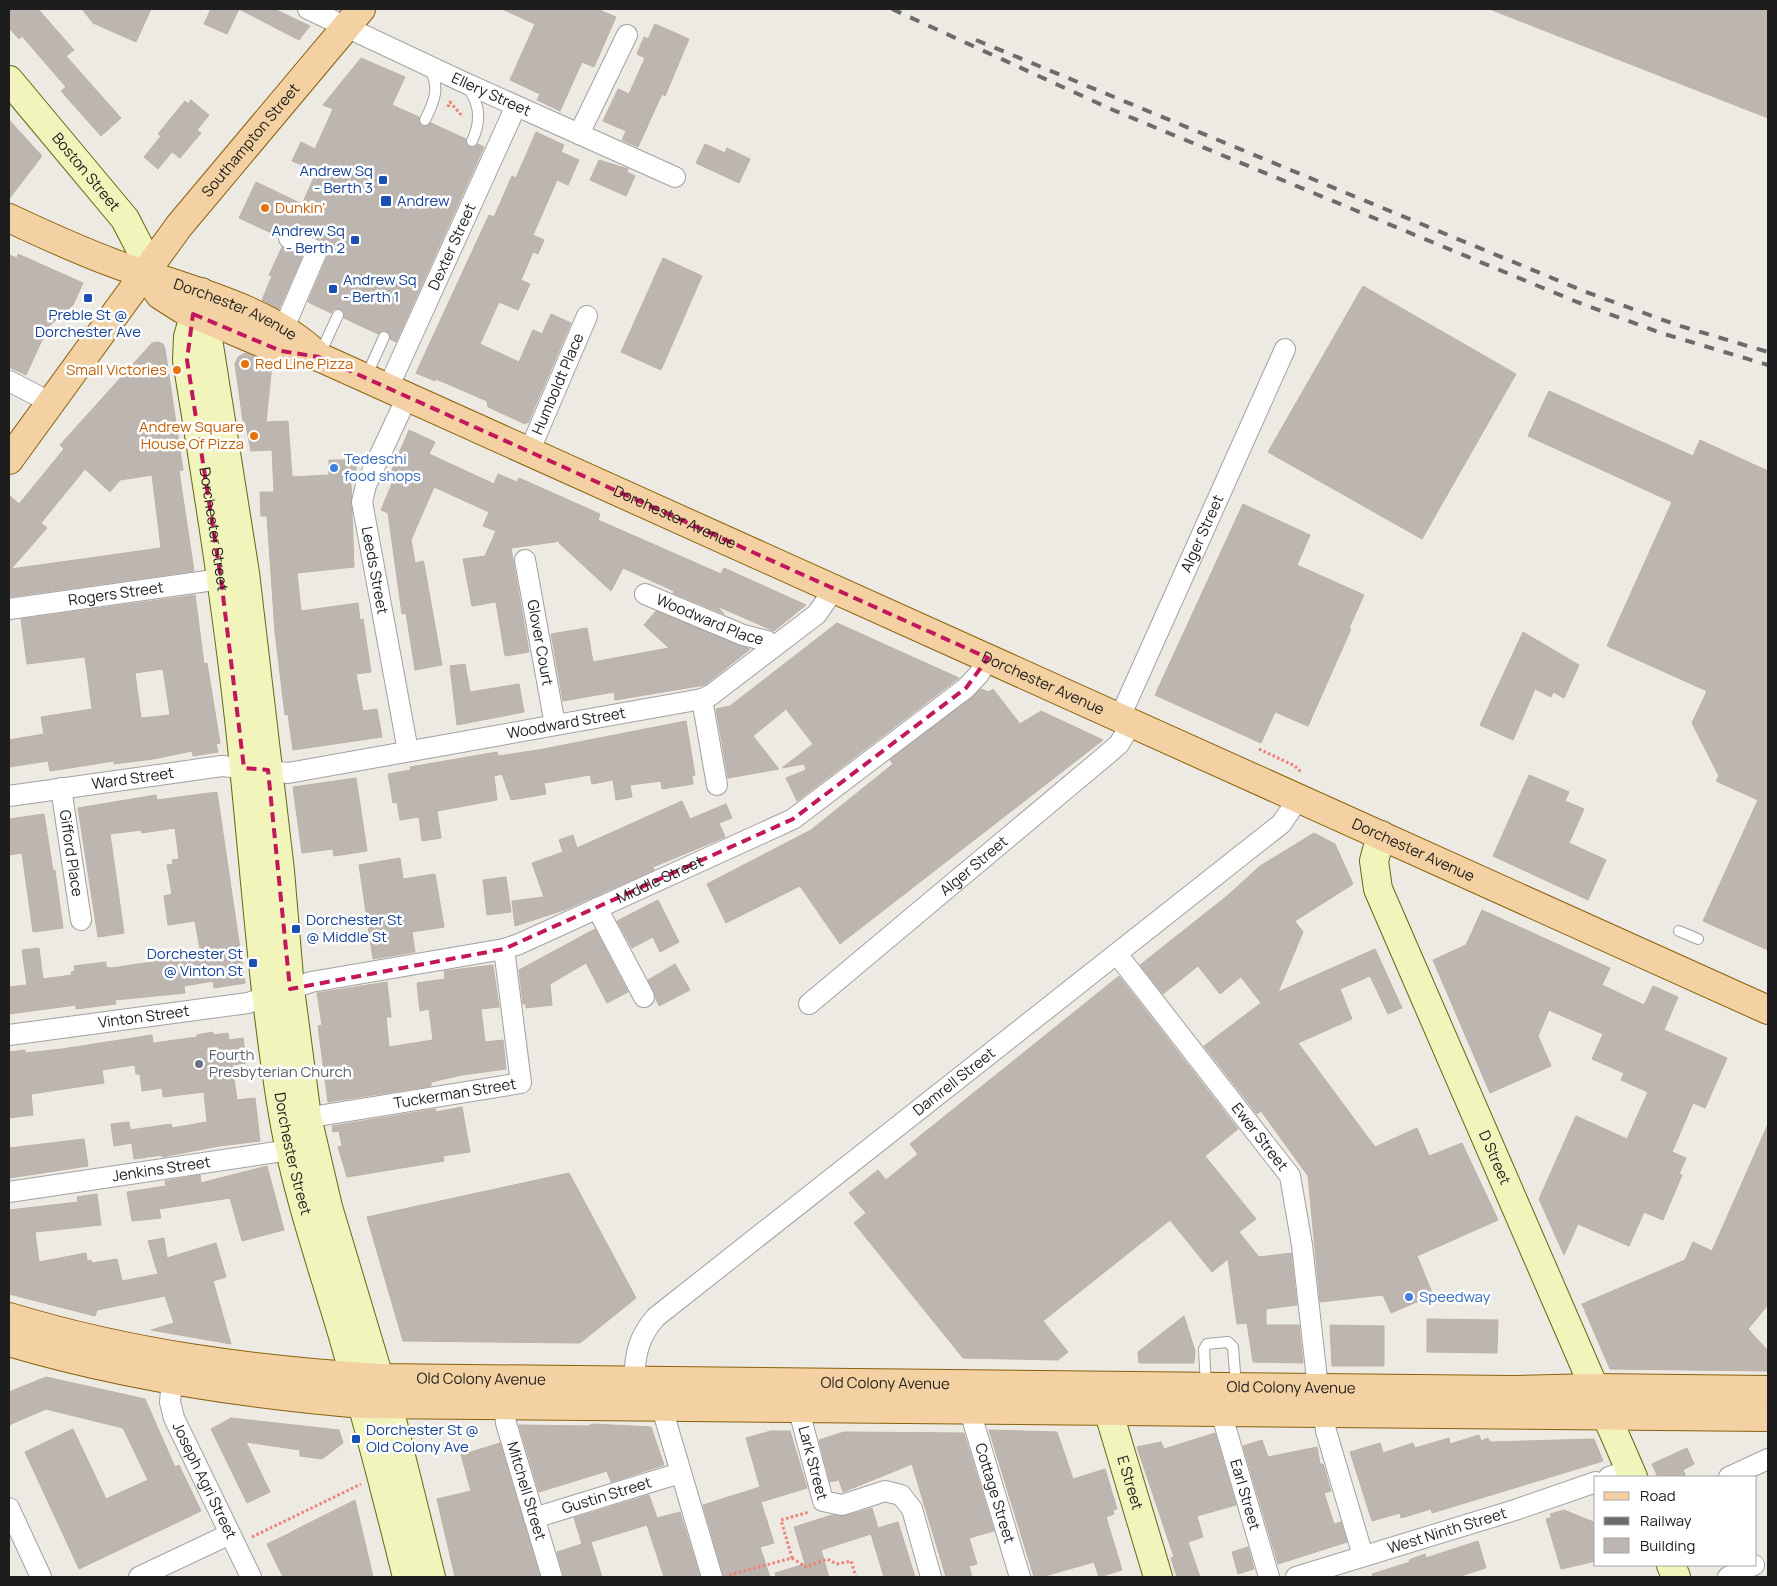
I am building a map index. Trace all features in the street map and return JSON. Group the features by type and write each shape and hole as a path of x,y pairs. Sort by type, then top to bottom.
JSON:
{"main road":[{"name":"Southampton Street","path":"9,460 179,226 354,17"},
{"name":"Boston Street","path":"9,80 125,219 141,250 145,274"},
{"path":"9,218 93,256 145,274"},
{"name":"Dorchester Avenue","path":"145,274 151,286 160,295 200,309 283,330 306,344 319,357"},
{"name":"Dorchester Avenue","path":"200,309 281,351 319,357 1126,720 1303,789 1381,835 1768,1010"},
{"name":"Dorchester Street","path":"200,309 188,337 187,360 221,579 256,769"},
{"name":"Dorchester Street","path":"200,309 242,551 256,769 254,886 279,993 301,1148 367,1378 431,1577"},
{"name":"D Street","path":"1381,835 1374,861 1378,889 1606,1416 1624,1475"},
{"name":"Old Colony Avenue","path":"9,1317 107,1343 184,1358 267,1370 367,1378 634,1381 1108,1398 1222,1412 1321,1400 1513,1390 1594,1388 1768,1390"},
{"name":"Old Colony Avenue","path":"9,1342 100,1366 172,1380 237,1390 375,1404 969,1408 1108,1398 1206,1387 1236,1388 1321,1400 1606,1416 1768,1417"},
{"name":"E Street","path":"1108,1398 1158,1577"},
{"name":"Dorchester Street","path":"375,1404 407,1577"}],"street":[{"name":"Ellery Street","path":"308,9 354,17 423,62 461,81 675,177"},
{"path":"579,134 626,35"},
{"name":"Dexter Street","path":"386,388 516,106"},
{"path":"283,330 317,251 289,238"},
{"name":"Humboldt Place","path":"528,452 587,316"},
{"name":"Alger Street","path":"809,1004 1119,744 1126,720 1285,349"},
{"path":"9,381 38,396 50,405"},
{"name":"Leeds Street","path":"386,388 362,502 408,752"},
{"name":"Glover Court","path":"525,560 555,725"},
{"name":"Rogers Street","path":"9,608 221,579"},
{"name":"Woodward Street","path":"256,769 288,773 702,699 711,695 820,611 834,589"},
{"name":"Woodward Place","path":"645,594 743,635 767,641 774,647"},
{"name":"Middle Street","path":"279,993 311,982 504,949 519,944 793,820 966,688 988,658"},
{"path":"702,699 717,786"},
{"name":"Ward Street","path":"9,796 213,767 256,769"},
{"name":"Gifford Place","path":"60,788 81,920"},
{"name":"Damrell Street","path":"634,1381 635,1354 645,1329 656,1317 1281,824 1303,789"},
{"path":"597,908 644,997"},
{"name":"Tuckerman Street","path":"296,1119 521,1083 504,949"},
{"name":"Ewer Street","path":"1117,954 1290,1176 1302,1245 1326,1431 1363,1556"},
{"name":"Vinton Street","path":"9,1035 248,1003 279,993"},
{"name":"Jenkins Street","path":"9,1192 301,1148"},
{"name":"Joseph Agri Street","path":"172,1380 170,1402 174,1418 252,1577"},
{"name":"Mitchell Street","path":"504,1404 506,1423 552,1577"},
{"path":"662,1405 680,1473 712,1577"},
{"name":"Lark Street","path":"798,1407 832,1503"},
{"name":"Cottage Street","path":"969,1408 1020,1577"},
{"name":"Earl Street","path":"1222,1412 1269,1577"},
{"path":"1730,1476 1768,1459"},
{"name":"Gustin Street","path":"534,1518 680,1473"},
{"name":"West Ninth Street","path":"1296,1577 1594,1483"},
{"path":"832,1503 885,1491 901,1495 912,1509 931,1577"},
{"path":"9,1508 42,1577"},
{"path":"139,1577 233,1539"},
{"path":"1728,1577 1751,1566"}],"lane":[{"path":"423,62 432,74 436,87 434,99 425,120"},
{"path":"461,81 472,93 478,108 479,124 472,141"},
{"path":"319,357 338,316"},
{"path":"384,337 386,388"},
{"path":"1679,930 1698,939"},
{"path":"1206,1387 1204,1349 1207,1344 1228,1342 1233,1348 1236,1388"}],"path":[{"path":"447,110 450,102 465,119"},
{"path":"1259,749 1295,766 1303,789"},
{"path":"233,1539 363,1482"},
{"path":"832,1503 817,1510 781,1520 792,1558 806,1566 827,1559 837,1564 851,1561 856,1577"},
{"path":"721,1577 792,1558"}],"highlighted area":[{"path":"193,314 281,351 319,357 988,658 966,688 793,819 504,949 290,989 268,770 244,768 221,579 187,360"}],"building":[{"path":"9,9 38,9 74,50 66,56 121,118 101,136 61,91 66,87 22,36 19,39 9,28"},
{"path":"82,9 151,9 136,42 93,23"},
{"path":"211,9 239,9 227,34 204,24"},
{"path":"239,9 274,9 310,26 299,40"},
{"path":"502,9 597,9 616,17 594,67 582,62 560,111 537,100 540,94 510,80 535,24"},
{"path":"1768,9 1768,118 1492,10"},
{"path":"655,24 689,39 665,96 662,94 638,147 622,140 626,131 603,121 618,89 629,94 645,58 637,54 644,37 648,39"},
{"path":"361,58 405,77 392,105 419,117 419,123 422,126 431,123 466,139 469,147 473,148 478,144 484,147 396,342 390,339 387,331 383,330 378,334 344,318 344,311 340,309 334,309 331,313 308,302 328,255 329,249 322,240 288,226 282,229 278,236 239,218 256,182 302,204 317,171 292,161 301,142 315,149 333,109 323,105"},
{"path":"191,100 209,115 197,130 201,133 180,158 172,152 158,169 144,157 161,136 158,134 185,101 188,104"},
{"path":"9,120 42,156 9,199"},
{"path":"536,132 564,145 561,152 579,160 568,185 557,180 533,235 544,240 538,254 533,252 521,280 530,284 518,310 499,302 480,344 519,362 533,330 542,334 551,314 571,323 528,423 526,422 525,424 488,407 487,401 436,379 435,381 416,373 489,215 494,217 512,176 516,178"},
{"path":"705,144 725,153 727,148 750,159 739,183 696,163"},
{"path":"599,160 628,169 627,172 635,176 626,196 590,180"},
{"path":"282,247 302,257 279,309 262,300 272,276 269,275"},
{"path":"18,254 83,283 73,305 48,327 26,375 9,367 9,255 17,258"},
{"path":"663,258 702,276 661,370 621,352"},
{"path":"1363,286 1516,374 1422,539 1268,452"},
{"path":"158,342 163,344 165,349 183,470 179,471 194,571 9,597 9,495 19,504 64,449 60,445 152,343","holes":["85,469 110,492 120,480 152,475 161,548 11,569 47,528 41,523"]},
{"path":"245,353 272,364 266,422 288,421 292,477 329,475 329,460 359,460 351,484 354,567 297,573 301,611 358,603 360,620 363,619 371,672 356,674 363,711 377,709 382,737 293,750 288,714 285,715 275,632 267,516 261,516 260,492 274,492 272,450 251,451 245,421 243,421 235,364 238,357"},
{"path":"1549,391 1693,456 1700,440 1768,471 1768,950 1703,921 1758,800 1716,781 1719,776 1692,723 1707,691 1607,646 1672,502 1528,436"},
{"path":"409,430 435,442 429,454 494,484 498,474 517,482 519,478 600,514 598,520 721,574 724,568 806,605 774,631 717,606 724,614 673,593 674,591 623,568 611,591 559,543 561,541 511,548 529,652 505,656 496,602 472,606 463,559 485,556 496,531 483,526 489,512 434,487 411,540 415,563 423,561 424,564 442,665 415,670 406,613 402,614 388,513 381,510 393,481 388,479"},
{"path":"1243,504 1310,535 1297,565 1364,595 1308,726 1275,712 1261,743 1155,695"},
{"path":"195,595 204,664 207,663 220,743 216,744 218,752 193,756 192,751 153,759 114,764 114,761 50,771 48,761 9,767 9,740 44,734 41,717 92,709 85,657 27,664 21,619","holes":["163,669 170,715 141,718 135,673"]},
{"path":"656,611 750,649 705,685 615,700 614,692 563,701 551,634 587,628 593,662 669,648 644,625"},
{"path":"837,623 959,678 797,801 786,778 806,770 804,764 782,768 813,744 786,709 753,736 779,769 728,778 716,709 730,706"},
{"path":"1523,632 1579,665 1564,698 1553,692 1551,697 1535,689 1513,740 1480,725"},
{"path":"465,664 470,692 519,684 524,712 457,725 450,666"},
{"path":"981,689 989,692 993,689 1020,724 1041,711 1103,740 840,944 800,886 726,923 707,884 811,830 893,764 890,760"},
{"path":"686,721 695,775 692,776 693,784 662,789 661,781 630,785 632,797 616,800 613,780 592,784 590,775 544,783 546,794 511,800 502,774 494,776 497,800 437,811 441,838 422,841 419,817 400,820 397,802 393,803 388,774 411,770 410,767 497,752 498,756 538,750"},
{"path":"1529,775 1569,792 1565,801 1584,809 1569,843 1606,860 1588,900 1493,856"},
{"path":"356,778 367,851 334,856 333,849 302,853 293,787"},
{"path":"217,792 245,983 214,988 213,981 184,986 185,993 115,1000 116,1004 76,1009 76,1005 9,1014 9,987 27,985 22,950 39,948 43,979 72,975 71,972 75,971 74,966 106,962 106,967 111,968 201,955 195,921 168,925 164,896 172,894 167,865 173,864 172,860 179,859 175,828 142,833 141,830 110,834 124,933 98,937 78,808 156,795 157,800"},
{"path":"682,801 690,819 726,804 732,818 719,823 725,837 653,867 654,870 564,910 515,926 512,901 544,897 532,863 563,852 559,840 573,835 577,848"},
{"path":"44,814 53,871 55,870 63,928 33,932 22,853 9,855 9,819"},
{"path":"1314,833 1335,844 1353,884 1295,921 1303,932 1278,992 1375,949 1402,1008 1388,1014 1370,976 1340,989 1352,1019 1298,1043 1375,1147 1417,1128 1429,1156 1462,1143 1498,1220 1417,1256 1433,1295 1391,1313 1383,1295 1320,1302 1308,1176 1261,1111 1257,1114 1204,1046 1261,1003 1241,977 1220,994 1198,966 1163,994 1140,965 1227,896 1260,866"},
{"path":"400,858 403,879 435,874 444,927 412,932 415,952 373,959 359,865"},
{"path":"506,877 511,912 487,915 483,880"},
{"path":"658,900 679,942 660,952 653,937 632,948 617,921"},
{"path":"1482,910 1610,968 1602,985 1644,1005 1653,986 1678,997 1664,1030 1727,1058 1705,1108 1693,1103 1672,1152 1686,1158 1679,1174 1682,1175 1663,1220 1644,1212 1629,1246 1578,1224 1564,1255 1539,1199 1576,1116 1627,1139 1648,1092 1621,1080 1624,1073 1592,1059 1603,1034 1549,1010 1538,1036 1551,1066 1490,1093 1433,960 1466,945"},
{"path":"595,929 628,992 607,1003 586,963 550,984 552,1005 526,1008 526,1004 523,1004 519,970"},
{"path":"675,964 690,990 659,1006 648,980"},
{"path":"493,965 499,1007 481,1009 485,1042 503,1040 506,1069 462,1075 431,1082 431,1086 328,1102 318,1026 322,1025 317,993 387,982 391,1017 386,1017 389,1047 433,1040 429,1009 420,1011 417,983 445,979 444,971"},
{"path":"1119,976 1238,1129 1205,1156 1256,1219 1239,1232 1259,1257 1291,1253 1297,1305 1266,1309 1266,1325 1299,1325 1303,1363 1253,1362 1247,1323 1237,1324 1228,1259 1212,1272 1170,1220 1043,1321 1068,1352 1058,1360 963,1358 854,1223 866,1213 849,1193 878,1170 886,1180 918,1154 910,1144"},
{"path":"213,1032 213,1035 228,1033 229,1040 243,1038 246,1063 232,1065 237,1100 255,1098 260,1141 219,1146 162,1157 162,1155 134,1159 130,1130 171,1124 172,1128 207,1122 204,1092 163,1097 162,1088 142,1091 140,1074 136,1074 135,1065 102,1070 104,1083 31,1094 33,1115 9,1118 9,1052 25,1050 25,1053 62,1049 152,1035 153,1043 197,1037 197,1035"},
{"path":"462,1107 470,1152 443,1156 444,1161 347,1177 338,1147 342,1146 339,1131 333,1132 332,1126 435,1109 436,1112"},
{"path":"129,1122 132,1143 114,1146 111,1124"},
{"path":"1768,1124 1768,1305 1748,1329 1768,1351 1768,1371 1610,1369 1582,1304 1685,1260 1693,1242 1712,1251"},
{"path":"84,1139 88,1166 9,1178 9,1148"},
{"path":"267,1166 284,1230 242,1241 230,1198 159,1209 161,1218 132,1221 127,1192 166,1186 165,1181 200,1175 201,1183"},
{"path":"569,1173 636,1298 580,1343 403,1341 367,1217"},
{"path":"97,1194 101,1225 35,1232 39,1262 86,1253 87,1261 91,1260 92,1263 117,1259 122,1281 158,1274 148,1241 164,1238 167,1258 216,1243 226,1277 213,1281 231,1344 151,1330 174,1323 165,1296 97,1310 95,1316 9,1294 9,1210 78,1202 77,1197"},
{"path":"1184,1316 1195,1351 1194,1363 1139,1363 1138,1352"},
{"name":"Speedway","path":"1427,1319 1498,1320 1497,1353 1427,1352"},
{"path":"1330,1325 1384,1326 1384,1366 1332,1366"},
{"path":"46,1377 145,1399 175,1467 179,1465 201,1511 79,1569 25,1452 73,1429 106,1499 148,1480 123,1428 46,1409 9,1425 9,1392"},
{"path":"231,1418 339,1430 343,1443 322,1459 300,1456 300,1450 246,1442 270,1492 247,1503 211,1429"},
{"path":"593,1424 651,1427 664,1465 611,1482 607,1471 539,1492 519,1425 588,1426"},
{"path":"989,1430 1057,1432 1073,1479 1105,1469 1117,1509 1113,1510 1114,1514 1106,1517 1122,1570 1099,1577 1094,1562 1041,1577 1034,1577"},
{"path":"771,1431 790,1431 807,1488 761,1502 774,1543 760,1547 770,1577 724,1577 703,1505 760,1487 746,1438"},
{"path":"844,1432 964,1433 994,1531 969,1538 977,1564 969,1566 972,1577 946,1577 912,1464 843,1492 839,1480 830,1482 819,1440"},
{"path":"1215,1433 1236,1505 1197,1516 1203,1537 1188,1542 1200,1577 1177,1577 1171,1558 1174,1557 1137,1447 1161,1442 1164,1449"},
{"path":"1479,1435 1481,1441 1488,1438 1490,1442 1594,1439 1603,1461 1432,1513 1431,1509 1401,1518 1400,1513 1372,1521 1350,1452 1380,1443 1383,1453 1413,1443 1415,1448 1449,1438 1450,1444"},
{"path":"1262,1440 1268,1457 1317,1447 1320,1464 1323,1464 1331,1491 1324,1493 1334,1524 1341,1522 1347,1542 1278,1564 1243,1446"},
{"path":"500,1443 540,1577 455,1577 437,1499 471,1491 461,1455"},
{"path":"1687,1448 1694,1464 1683,1470 1686,1476 1658,1476 1652,1464"},
{"path":"649,1495 657,1518 680,1512 700,1577 664,1577 647,1525 591,1542 602,1577 564,1577 557,1552 582,1544 574,1518"},
{"path":"355,1500 373,1577 283,1577 267,1544 290,1533 291,1536 291,1532"},
{"path":"872,1508 878,1528 898,1522 915,1577 884,1577 871,1534 821,1550 829,1577 776,1577 775,1573 805,1564 794,1527 832,1515 845,1516"},
{"path":"1564,1510 1594,1522 1594,1561 1561,1569 1546,1519 1552,1517 1550,1514"},
{"path":"1478,1541 1486,1568 1457,1577 1373,1577 1372,1574 1410,1562 1409,1560 1425,1554 1426,1558"},
{"path":"1248,1547 1254,1569 1238,1574 1232,1552"}],"railway":[{"path":"892,9 1113,110 1577,302 1661,333 1768,365"},
{"path":"976,40 1586,292 1677,325 1768,352"}],"place":[{"name":"Andrew Sq - Berth 3","path":"383,180"},
{"name":"Andrew","path":"386,201"},
{"name":"Dunkin'","path":"265,208"},
{"name":"Andrew Sq - Berth 2","path":"355,240"},
{"name":"Andrew Sq - Berth 1","path":"333,289"},
{"name":"Preble St @ Dorchester Ave","path":"88,298"},
{"name":"Red Line Pizza","path":"245,364"},
{"name":"Small Victories","path":"177,370"},
{"name":"Andrew Square House Of Pizza","path":"254,436"},
{"name":"Tedeschi food shops","path":"334,468"},
{"name":"Dorchester St @ Middle St","path":"296,929"},
{"name":"Dorchester St @ Vinton St","path":"253,963"},
{"name":"Fourth Presbyterian Church","path":"199,1064"},
{"name":"Speedway","path":"1409,1297"},
{"name":"Dorchester St @ Old Colony Ave","path":"356,1439"}]}
